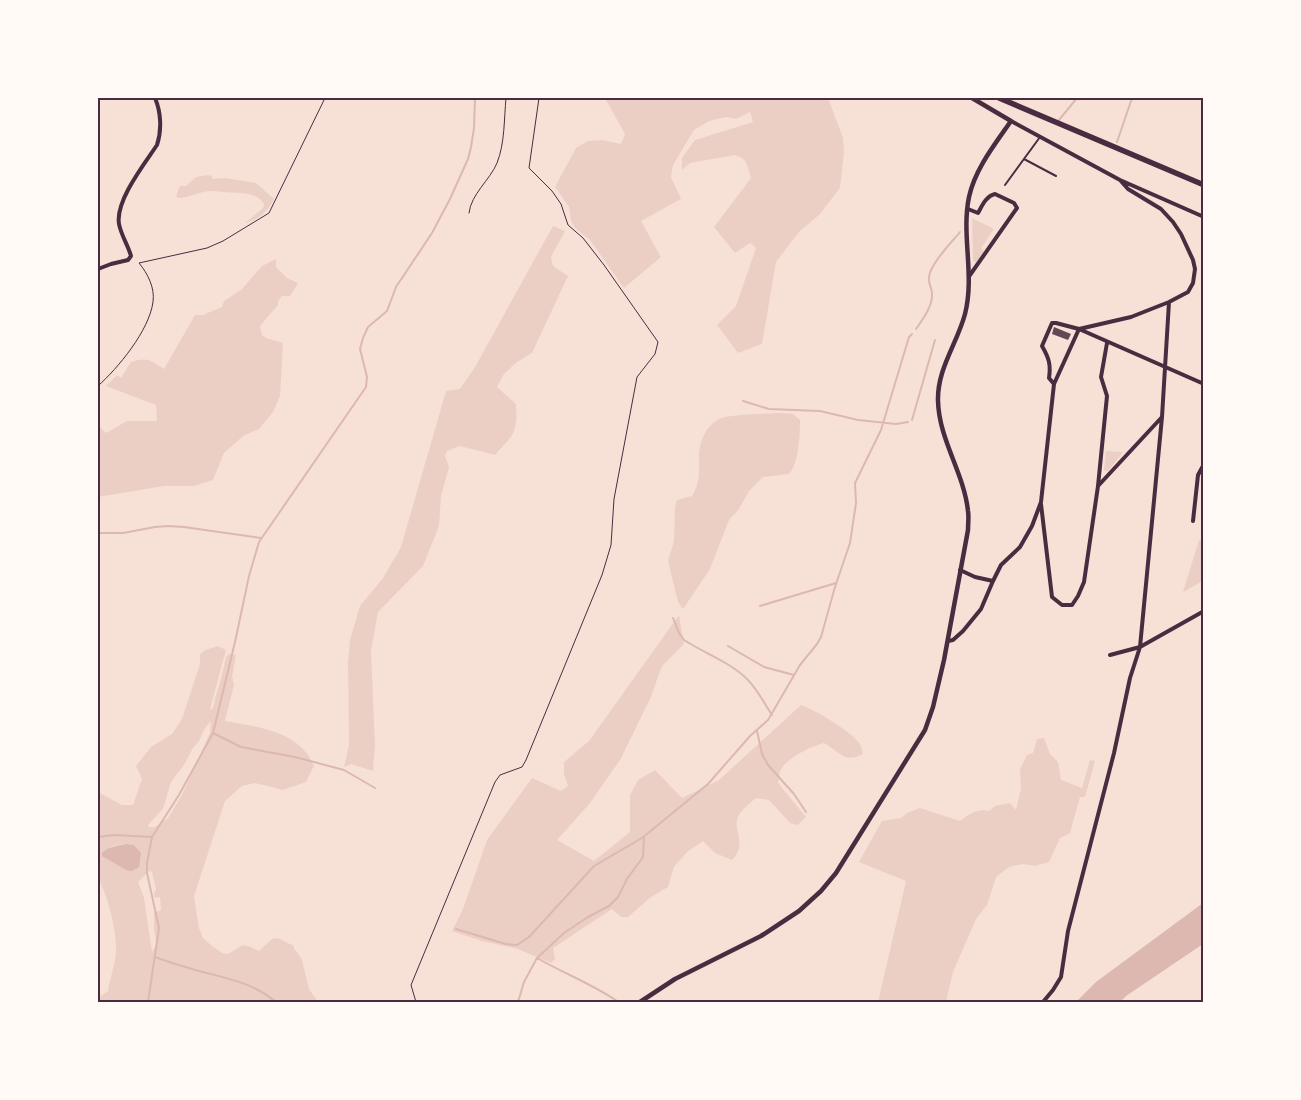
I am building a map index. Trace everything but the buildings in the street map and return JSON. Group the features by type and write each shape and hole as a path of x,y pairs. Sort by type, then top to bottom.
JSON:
{"main road":[{"path":"999,98 1204,185"}],"street":[{"path":"98,269 128,260 131,256 119,224 119,211 125,196 157,145 160,137 160,116 155,98"},
{"path":"972,98 1120,180 1204,217"},
{"path":"640,1002 676,979 761,936 798,911 821,891 836,873 925,730 934,707 968,530 968,511 963,485 941,424 938,400 942,372 965,315 969,292 968,209 973,183 980,168 1011,121"},
{"path":"1079,329 1131,317 1169,302 1188,292 1194,283 1195,270 1188,247 1173,222 1161,209 1128,189 1120,180"},
{"path":"968,209 978,213 986,200 995,194 1014,203 1017,208 970,275"},
{"path":"1043,1002 1060,978 1068,932 1114,753 1130,678 1140,647 1162,417 1169,302"},
{"path":"1054,384 1049,378 1050,359 1042,346 1049,326 1056,322 1079,329 1204,384"},
{"path":"1079,329 1054,384 1041,502 1052,597 1062,605 1072,605 1084,582 1098,486 1107,396 1101,377 1107,342"},
{"path":"1098,486 1162,417"},
{"path":"1192,521 1198,475 1204,464"},
{"path":"948,641 953,640 963,631 981,609 1001,565 1020,547 1026,538 1041,502"},
{"path":"960,570 975,577 993,580"},
{"path":"1110,655 1140,647 1204,611"}],"lane":[{"path":"1005,185 1040,137"},
{"path":"1024,159 1056,176"}],"path":[{"path":"98,386 114,371 131,348 144,327 153,302 151,283 147,272 139,263 207,248 223,241 268,213 326,98"},
{"path":"469,213 470,204 496,164 500,154 506,98"},
{"path":"416,1002 411,985 495,782 500,775 522,767 526,760 602,575 611,545 614,499 638,377 655,354 658,342 634,306 583,238 568,225 561,204 552,191 530,168 539,98"}],"shaded area":[{"path":"618,98 828,98 843,138 844,153 840,188 820,214 799,232 776,262 762,344 738,353 717,325 736,306 756,248 750,243 735,253 714,227 751,178 746,162 735,155 690,163 682,170 682,158 695,140 753,122 750,112 736,119 726,117 709,121 694,130 673,165 671,177 681,199 641,221 661,257 624,288 590,240 575,228 571,221 569,207 555,187 576,148 588,141 602,140 621,144 625,134 606,100"},
{"path":"212,176 212,179 225,178 256,183 274,199 269,208 262,214 245,223 263,208 264,204 256,196 212,191 182,198 176,196 180,186 186,186 196,177"},
{"path":"972,218 994,229 981,248 984,251 976,263 973,260"},
{"path":"553,226 565,231 551,257 553,266 568,276 532,353 517,362 504,374 497,387 516,404 515,428 510,438 495,455 460,446 447,451 445,456 449,467 441,496 439,526 423,566 378,612 371,651 375,745 373,771 351,764 344,767 349,745 348,662 350,640 360,606 383,578 401,547 446,391 460,389 475,367"},
{"path":"276,259 276,267 287,278 298,284 290,296 282,296 278,301 278,305 260,326 262,335 266,338 283,343 280,396 273,412 259,429 243,436 224,453 213,480 194,486 164,486 98,497 98,425 106,433 127,421 157,421 156,405 106,386 117,375 121,378 131,362 149,360 164,369 195,315 203,315 222,307 224,301 241,290 262,266"},
{"path":"778,413 793,414 800,420 800,433 795,463 789,474 763,477 749,491 739,509 729,520 710,569 683,609 678,602 668,561 674,541 677,500 692,496 695,490 699,475 699,454 704,434 714,422 724,417"},
{"path":"1106,451 1123,452 1108,471 1104,470"},
{"path":"1199,540 1203,541 1203,581 1183,592"},
{"path":"679,615 684,644 662,666 650,699 620,760 590,803 557,840 594,861 630,832 630,795 638,780 655,770 682,798 719,780 801,705 824,717 851,735 858,741 863,754 851,758 842,756 824,743 793,757 780,771 778,783 806,817 798,825 790,823 769,800 756,798 743,810 738,818 739,847 732,860 715,853 703,841 687,852 674,867 668,887 651,897 628,917 621,917 612,909 553,948 555,959 551,963 518,949 482,941 452,931 463,909 487,840 532,778 561,791 568,786 564,774 564,762 589,741"},
{"path":"218,646 226,650 210,709 214,705 226,657 229,654 236,655 232,677 234,685 225,721 264,729 288,738 308,754 314,766 306,782 283,790 255,783 242,786 225,801 194,896 199,928 203,938 222,953 228,954 243,945 259,951 272,939 278,938 294,946 302,960 309,989 318,1002 98,1002 98,998 108,991 116,949 111,912 98,878 98,792 122,805 133,805 142,779 136,766 151,747 172,734 182,719 200,664 200,654 205,650","holes":["211,721 210,733 182,795 168,818 155,827 149,827 148,825 163,809 171,782 184,765","126,844 134,845 137,848 113,862 102,853 112,846","149,871 152,872 156,889 155,898 160,897 161,910 154,913 154,931 157,944 152,952 144,898 138,882"]},
{"path":"1044,738 1050,754 1058,762 1061,780 1082,788 1090,760 1095,761 1085,797 1080,797 1070,833 1060,838 1049,862 1035,866 1023,864 1009,867 996,877 987,905 976,919 953,972 946,1002 878,1002 906,881 859,862 882,821 901,818 907,813 920,808 960,821 973,812 989,811 995,806 1010,803 1016,810 1021,789 1020,769 1027,755 1033,753 1037,739"},
{"path":"126,844 134,845 141,853 139,867 132,871 126,870 102,856 102,853 107,849"},
{"path":"1203,903 1203,944 1120,1002 1076,1002 1096,982"}],"waterway":[{"path":"148,1002 159,928 147,873 152,837 179,795 213,733 249,576 259,542 366,387 367,377 360,349 363,338 368,327 387,311 396,287 432,233 450,199 468,159 471,147 475,98"},
{"path":"1059,120 1077,98"},
{"path":"1117,142 1132,98"},
{"path":"916,329 931,303 930,273 937,260 960,232"},
{"path":"456,929 506,944 517,945 529,937 594,866 642,838 708,784 750,736 768,720 800,665 821,637 850,543 856,503 855,483 881,430 909,337 912,334"},
{"path":"912,420 935,340"},
{"path":"743,401 769,409 820,411 858,420 896,424 908,422"},
{"path":"98,533 123,533 168,526 261,538"},
{"path":"760,606 836,583"},
{"path":"673,618 684,640 725,663 747,679 758,692 772,715"},
{"path":"728,646 764,667 794,675"},
{"path":"757,731 762,754 768,765 794,794 806,812"},
{"path":"213,733 241,747 295,757 344,770 375,788"},
{"path":"98,837 114,835 152,837"},
{"path":"518,1002 524,982 537,958 564,933 609,906 618,897 627,879 643,857 644,838"},
{"path":"155,957 245,984 276,1002"},
{"path":"537,958 598,989 617,1001"}]}
